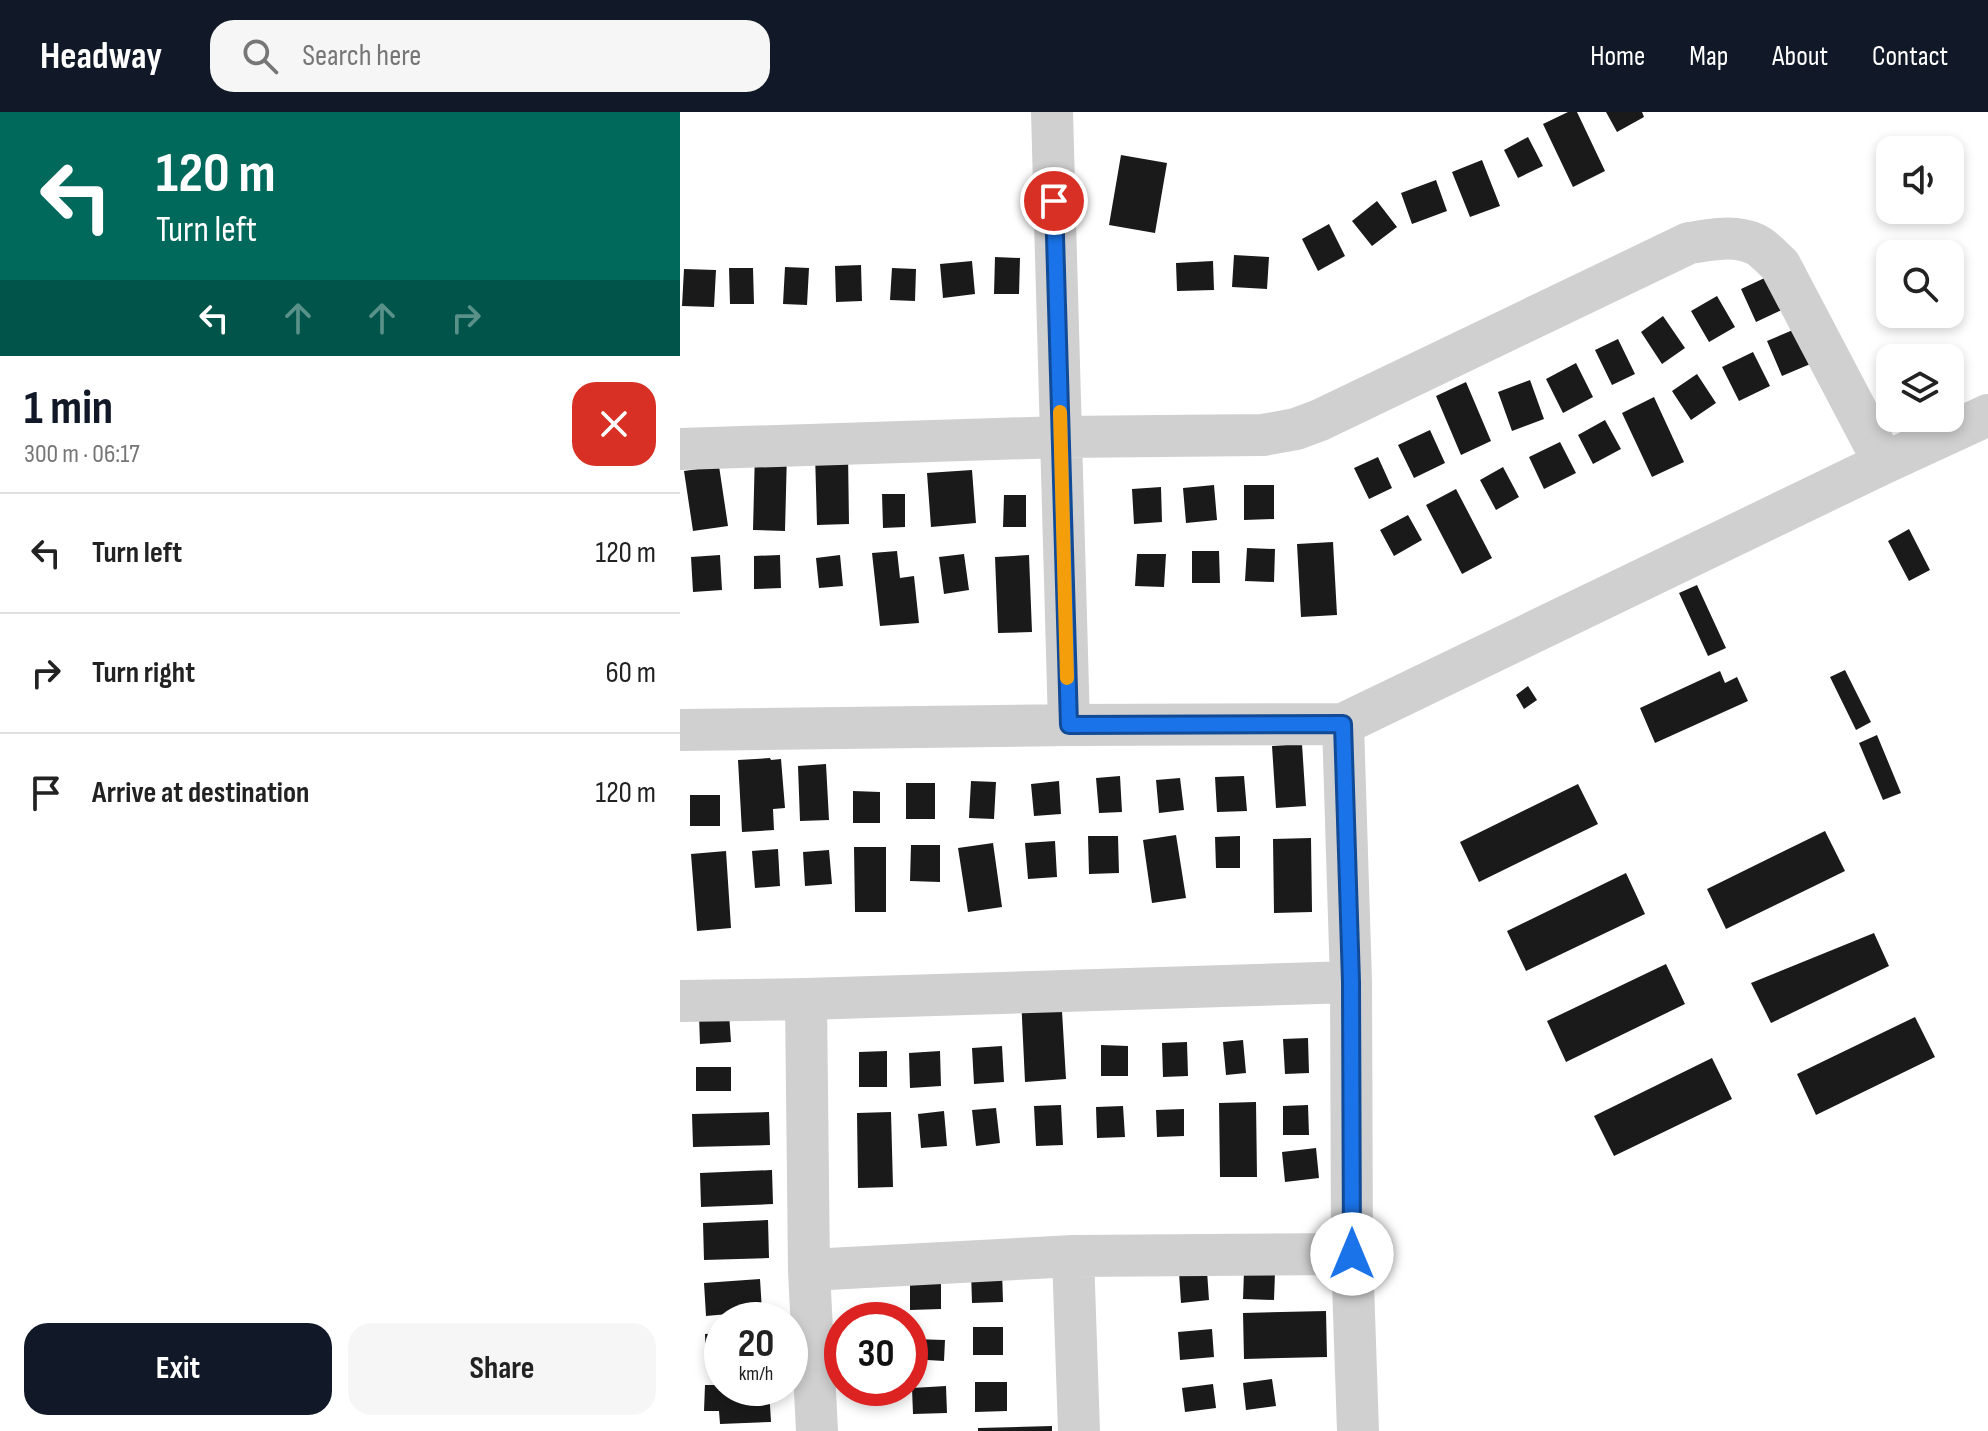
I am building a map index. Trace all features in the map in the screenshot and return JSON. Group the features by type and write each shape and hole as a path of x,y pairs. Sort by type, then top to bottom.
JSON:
{"street":[{"path":"1052,112 1069,725"},
{"path":"680,449 1060,437 1263,435 1296,429 1689,243 1739,239 1757,245 1780,265 1884,463"},
{"path":"680,730 1343,724 1988,415"},
{"path":"1343,724 1351,982 1352,1254 1358,1431"},
{"path":"680,1001 1351,982"},
{"path":"806,999 809,1270 817,1431"},
{"path":"809,1270 1073,1256 1352,1254"},
{"path":"1073,1256 1079,1431"}],"building":[{"path":"1568,112 1577,112 1605,171 1573,187 1543,124"},
{"path":"1606,112 1642,112 1644,117 1617,132"},
{"path":"1528,137 1543,166 1518,178 1504,150"},
{"path":"1121,155 1167,163 1155,233 1109,225"},
{"path":"1482,160 1500,206 1470,217 1452,172"},
{"path":"1436,180 1447,211 1412,224 1401,193"},
{"path":"1377,201 1397,227 1372,246 1352,221"},
{"path":"1329,224 1345,256 1318,271 1302,239"},
{"path":"1234,255 1269,257 1267,289 1232,287"},
{"path":"995,257 1020,258 1019,294 994,294"},
{"path":"972,261 975,294 943,298 940,264"},
{"path":"1213,261 1214,290 1177,291 1176,263"},
{"path":"861,265 862,301 836,302 835,266"},
{"path":"785,267 809,268 807,305 783,304"},
{"path":"729,268 753,268 754,304 730,304"},
{"path":"892,268 916,269 915,301 890,300"},
{"path":"684,269 716,270 714,307 682,306"},
{"path":"1771,275 1786,308 1756,322 1741,289"},
{"path":"1717,296 1735,327 1709,342 1691,311"},
{"path":"1663,316 1685,348 1662,364 1641,332"},
{"path":"1800,327 1815,362 1782,376 1767,341"},
{"path":"1618,339 1635,374 1612,385 1595,350"},
{"path":"1753,352 1770,386 1739,401 1722,367"},
{"path":"1576,363 1593,397 1563,413 1546,379"},
{"path":"1697,374 1716,403 1691,420 1672,391"},
{"path":"1530,380 1544,419 1512,431 1498,392"},
{"path":"1466,382 1491,441 1461,455 1436,396"},
{"path":"1654,397 1684,462 1652,477 1622,413"},
{"path":"1605,420 1621,449 1593,464 1578,435"},
{"path":"1430,430 1445,463 1414,478 1398,445"},
{"path":"1560,442 1576,473 1544,489 1529,457"},
{"path":"755,451 787,452 785,531 753,530"},
{"path":"848,452 849,524 817,525 815,453"},
{"path":"1378,457 1392,488 1369,499 1354,468"},
{"path":"719,466 728,526 693,531 684,471"},
{"path":"1503,467 1519,497 1496,510 1480,480"},
{"path":"972,470 976,523 931,527 927,473"},
{"path":"1214,485 1217,520 1186,523 1183,488"},
{"path":"1244,485 1274,485 1274,519 1244,520"},
{"path":"1161,487 1162,522 1134,524 1132,489"},
{"path":"1456,489 1492,558 1462,574 1426,505"},
{"path":"882,494 905,494 905,527 883,528"},
{"path":"1004,495 1026,495 1026,527 1003,527"},
{"path":"1408,515 1422,540 1394,556 1380,530"},
{"path":"1909,529 1930,570 1909,581 1888,541"},
{"path":"1333,542 1337,615 1301,617 1297,544"},
{"path":"1247,548 1275,549 1274,582 1245,581"},
{"path":"897,551 900,578 914,576 919,623 880,626 872,553"},
{"path":"1192,551 1219,551 1220,583 1192,583"},
{"path":"964,554 969,590 944,594 939,557"},
{"path":"1137,554 1166,554 1164,587 1135,586"},
{"path":"720,555 722,590 693,592 691,557"},
{"path":"780,555 781,588 754,589 754,556"},
{"path":"840,555 843,586 819,588 816,558"},
{"path":"1029,555 1032,632 998,633 995,557"},
{"path":"1697,585 1726,648 1708,656 1679,593"},
{"path":"1845,670 1871,722 1856,730 1830,677"},
{"path":"1720,671 1725,683 1737,677 1748,701 1655,743 1640,708"},
{"path":"1528,686 1537,700 1524,709 1516,695"},
{"path":"1877,735 1901,793 1883,800 1859,743"},
{"path":"1302,744 1306,806 1276,808 1272,746"},
{"path":"781,759 785,808 773,809 774,830 742,832 738,760"},
{"path":"826,764 829,820 800,821 798,766"},
{"path":"1120,776 1122,812 1099,813 1096,778"},
{"path":"1244,776 1247,811 1217,812 1215,777"},
{"path":"1180,778 1184,810 1159,813 1156,780"},
{"path":"971,781 996,782 994,819 969,818"},
{"path":"1059,781 1061,814 1034,816 1031,784"},
{"path":"906,783 935,783 935,819 906,819"},
{"path":"1578,784 1598,824 1479,882 1460,842"},
{"path":"853,791 880,792 880,823 853,823"},
{"path":"690,795 720,795 720,826 690,826"},
{"path":"1825,831 1845,871 1726,929 1707,889"},
{"path":"1176,835 1186,898 1152,903 1143,840"},
{"path":"1088,836 1118,836 1119,873 1089,874"},
{"path":"1240,836 1240,868 1216,868 1215,837"},
{"path":"1311,838 1312,912 1274,913 1273,839"},
{"path":"1055,841 1057,877 1028,879 1025,843"},
{"path":"993,843 1002,907 968,912 958,848"},
{"path":"911,845 940,845 940,882 910,881"},
{"path":"854,847 886,847 886,912 855,912"},
{"path":"778,849 780,886 755,888 752,851"},
{"path":"829,850 832,884 805,886 803,852"},
{"path":"726,851 731,928 697,931 691,854"},
{"path":"1626,873 1645,914 1526,971 1507,931"},
{"path":"1874,933 1889,966 1771,1023 1751,983"},
{"path":"1666,964 1685,1004 1566,1062 1547,1021"},
{"path":"1061,994 1066,1079 1025,1082 1021,997"},
{"path":"729,1013 731,1042 700,1044 699,1015"},
{"path":"1915,1017 1935,1057 1816,1115 1797,1074"},
{"path":"1308,1038 1309,1073 1285,1074 1283,1039"},
{"path":"1243,1040 1246,1073 1226,1075 1223,1042"},
{"path":"1187,1042 1188,1076 1163,1077 1162,1043"},
{"path":"1101,1045 1128,1046 1128,1076 1101,1076"},
{"path":"1002,1046 1004,1082 974,1084 972,1048"},
{"path":"887,1051 887,1087 859,1087 859,1052"},
{"path":"940,1051 941,1086 910,1088 909,1053"},
{"path":"1712,1058 1732,1099 1614,1156 1594,1116"},
{"path":"696,1067 731,1067 731,1091 696,1091"},
{"path":"1256,1102 1257,1177 1220,1177 1219,1103"},
{"path":"1061,1105 1063,1145 1036,1146 1034,1106"},
{"path":"1308,1105 1309,1135 1283,1135 1283,1106"},
{"path":"1123,1106 1125,1137 1097,1138 1096,1107"},
{"path":"996,1108 1000,1143 976,1146 972,1110"},
{"path":"1184,1109 1184,1136 1157,1137 1156,1110"},
{"path":"944,1111 947,1146 921,1148 918,1114"},
{"path":"769,1112 770,1145 693,1147 692,1114"},
{"path":"891,1112 893,1187 858,1188 857,1113"},
{"path":"1316,1148 1319,1178 1285,1182 1282,1152"},
{"path":"772,1170 773,1204 701,1207 700,1173"},
{"path":"768,1220 769,1258 704,1260 703,1223"},
{"path":"1002,1270 1003,1302 972,1303 971,1271"},
{"path":"1207,1271 1209,1300 1181,1303 1179,1273"},
{"path":"1244,1271 1275,1272 1274,1300 1243,1299"},
{"path":"941,1275 941,1309 928,1309 928,1302 910,1302 910,1276"},
{"path":"760,1279 761,1302 705,1302 704,1283"},
{"path":"1326,1311 1327,1357 1244,1359 1243,1313"},
{"path":"973,1327 1003,1327 1003,1355 973,1355"},
{"path":"1212,1329 1214,1357 1180,1360 1178,1332"},
{"path":"928,1339 945,1340 944,1361 928,1360"},
{"path":"1272,1379 1276,1406 1246,1410 1243,1383"},
{"path":"975,1382 1007,1382 1007,1411 975,1412"},
{"path":"1213,1384 1216,1408 1185,1412 1182,1388"},
{"path":"946,1386 947,1413 913,1414 913,1406 928,1406 928,1387"},
{"path":"704,1406 770,1406 771,1422 720,1424 719,1411 704,1411"},
{"path":"1052,1426 1052,1431 978,1431 978,1428"}],"slow traffic":[{"path":"1060,412 1067,678"}],"route":[{"path":"1054,201 1069,725 1343,724 1351,982 1352,1254"}]}
